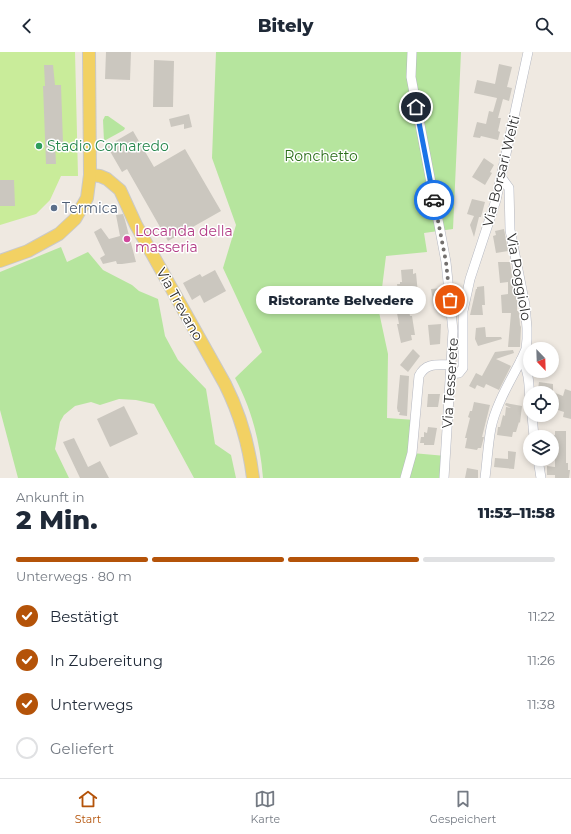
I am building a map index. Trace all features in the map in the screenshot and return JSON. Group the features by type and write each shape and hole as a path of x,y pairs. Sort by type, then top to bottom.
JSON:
{"main road":[{"path":"0,261 47,242 68,227 79,214 87,198 90,175 89,52"},
{"name":"Via Trevano","path":"90,175 100,176 107,179 122,193 136,225 225,384 237,409 245,432 251,458 253,478"}],"street":[{"name":"Via Tesserete","path":"412,52 411,77 448,277 453,331 444,478"},
{"name":"Via Borsari Welti","path":"451,369 459,373 463,368 463,311 470,279 496,200 528,52"},
{"name":"Via Poggiolo","path":"485,478 489,440 495,415 500,401 521,360 526,348 527,339 525,305 510,230 509,188 501,177"},
{"path":"521,360 524,363 528,386"},
{"path":"405,478 412,453 419,376 425,368 430,366 451,369"},
{"path":"539,466 541,478"}],"green space":[{"name":"Stadio Cornaredo","path":"0,52 75,52 78,176 61,176 50,200 36,214 0,225"},
{"name":"Ronchetto","path":"216,52 461,52 453,229 424,233 427,252 386,256 379,312 388,354 387,418 415,420 412,453 446,456 444,478 263,478 260,452 251,414 235,378 262,352 223,268 236,225 212,158"},
{"path":"105,116 108,116 125,128 104,141 103,120"},
{"path":"61,247 67,262 88,252 103,270 132,285 139,291 158,299 165,336 178,360 206,389 215,444 231,455 236,478 194,478 154,404 136,400 119,399 100,405 91,402 75,406 64,415 60,422 55,449 69,478 18,478 0,410 0,272"}],"building":[{"path":"106,52 131,52 130,80 105,79"},
{"path":"154,60 174,61 173,107 153,107"},
{"path":"499,64 512,67 507,87 512,88 509,101 503,99 498,118 501,118 498,131 500,132 498,140 481,136 480,138 473,137 477,122 486,124 489,111 493,112 497,98 474,93 477,80 495,84"},
{"path":"44,65 53,65 55,85 61,85 63,143 55,143 56,164 46,164 43,86 45,86"},
{"path":"189,114 192,127 184,129 184,124 171,127 169,119"},
{"path":"133,131 154,167 185,149 221,211 168,241 127,169 122,172 107,146"},
{"path":"484,158 494,165 490,172 492,173 485,185 472,177"},
{"path":"0,180 14,180 15,206 0,206"},
{"path":"472,199 485,202 481,217 479,217 474,237 470,225 474,216 467,214"},
{"path":"123,214 136,262 117,264 116,261 103,264 100,258 105,255 94,232 101,228 109,239 120,236 116,215"},
{"path":"504,229 508,251 496,253 493,236 496,235 495,231"},
{"path":"498,262 510,262 515,294 517,294 517,311 519,311 521,327 520,347 508,347 511,313 502,313 501,295 508,294 508,282 500,283"},
{"path":"413,269 413,274 416,273 418,294 415,294 416,299 404,301 403,291 398,291 397,284 402,282 401,270"},
{"path":"215,270 226,291 204,303 200,295 192,300 183,283 200,274 202,277"},
{"path":"484,286 485,305 482,305 483,315 470,315 476,289 477,287"},
{"path":"443,288 444,308 436,309 434,306 431,289"},
{"path":"409,311 410,316 412,316 415,335 411,335 412,340 401,343 397,324 399,324 397,313"},
{"path":"441,324 440,344 430,345 428,325"},
{"path":"485,327 486,337 501,337 502,339 478,346 475,339 476,328"},
{"path":"413,349 420,356 408,372 400,365"},
{"path":"513,350 514,353 496,359 511,366 499,390 486,384 484,388 477,385 475,389 469,386 476,373 482,376 495,352"},
{"path":"400,375 409,376 407,416 399,415 400,412 398,412 397,408"},
{"path":"539,382 553,384 553,386 538,386"},
{"path":"565,389 571,391 571,419 563,417 564,412 559,410 559,394 563,396"},
{"path":"428,394 440,394 438,407 427,407"},
{"path":"474,402 490,405 482,437 484,437 481,448 478,448 477,450 465,448 467,438 465,438 470,418 468,417 470,411 472,411"},
{"path":"506,403 522,406 520,423 519,422 516,432 513,432 512,437 497,435 498,427 500,427 503,415 505,416 506,407 511,408 505,405"},
{"path":"124,406 138,434 110,447 97,419"},
{"path":"428,427 437,428 434,445 424,445 424,443 420,443 421,437 424,437 424,432 427,433"},
{"path":"559,431 566,431 566,463 568,463 568,470 570,470 569,478 555,478 555,475 547,475 547,466 559,466"},
{"path":"74,438 88,467 100,461 109,478 80,478 63,442"},
{"path":"508,451 516,452 514,469 494,467 495,458 508,459"},
{"path":"467,468 478,470 478,478 465,478"}],"way so far":[{"path":"434,200 446,262 450,300"}],"place":[{"name":"Stadio Cornaredo","path":"39,146"},
{"name":"Termica","path":"54,208"},
{"name":"Locanda della masseria","path":"127,239"},
{"name":"Ristorante Belvedere","path":"450,300"}],"route":[{"path":"416,107 434,200"}]}
